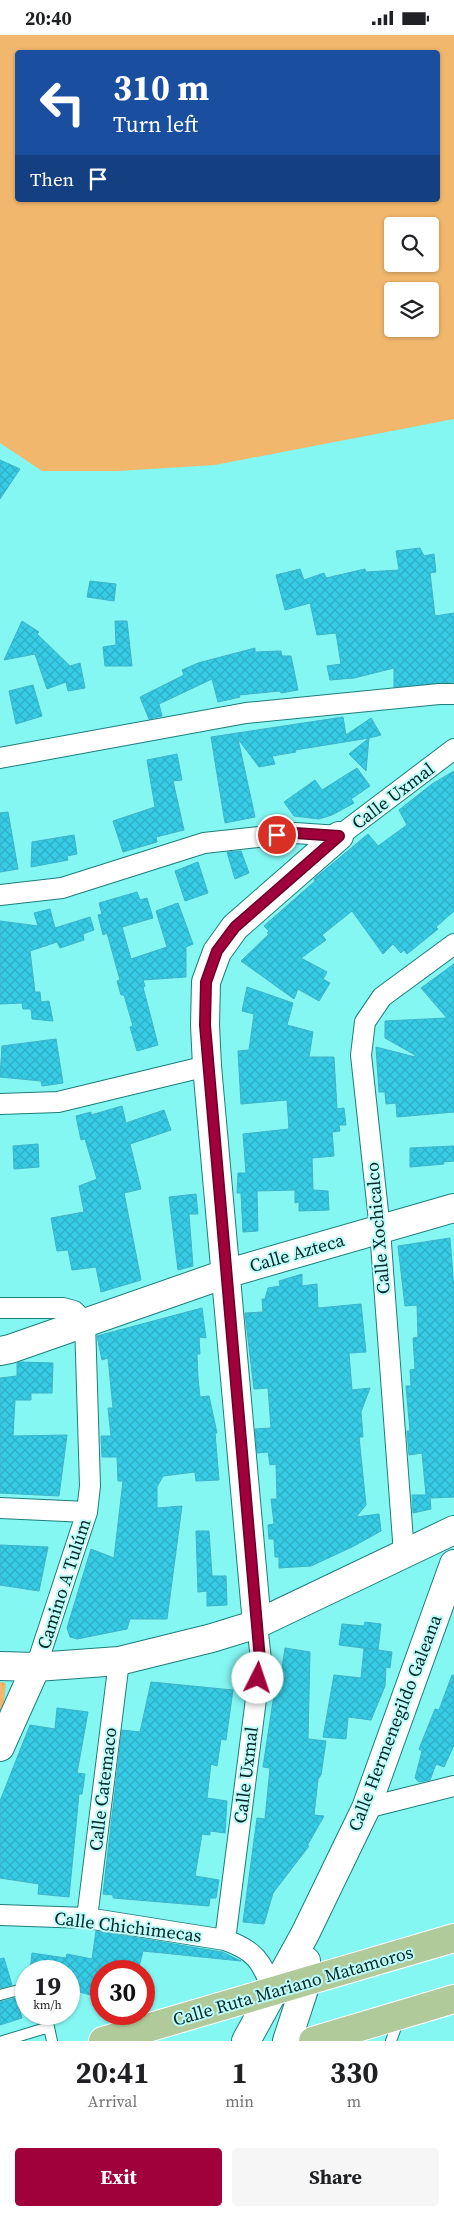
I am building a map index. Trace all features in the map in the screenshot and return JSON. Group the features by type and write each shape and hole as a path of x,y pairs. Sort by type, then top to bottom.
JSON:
{"main road":[{"name":"Calle Ruta Mariano Matamoros","path":"103,2041 306,1983 454,1938"},
{"path":"313,2041 454,1999"}],"street":[{"path":"0,758 246,713 440,694 454,695"},
{"name":"Calle Uxmal","path":"225,1940 260,1660 207,1066 205,1025 206,982 217,951 235,927 339,836 454,749"},
{"path":"0,895 62,888 204,843 295,833 339,836"},
{"name":"Calle Xochicalco","path":"404,1554 380,1230 361,1055 365,1022 382,997 454,944"},
{"path":"0,1105 58,1102 207,1066"},
{"name":"Calle Azteca","path":"0,1351 225,1274 454,1208"},
{"path":"0,1308 63,1307 74,1311 85,1322"},
{"name":"Camino A Tulúm","path":"0,1747 36,1667 87,1512 90,1486 85,1322"},
{"path":"0,1509 87,1512"},
{"path":"0,1666 36,1667 119,1661 212,1638 257,1624 454,1530"},
{"name":"Calle Hermenegildo Galeana","path":"246,2041 274,1992 286,1965 305,1934 366,1808 454,1564"},
{"name":"Calle Catemaco","path":"87,1918 119,1661"},
{"path":"366,1808 454,1786"},
{"name":"Calle Chichimecas","path":"0,1915 87,1918 225,1940"},
{"name":"Calle Hermenegildo Galeana","path":"287,2041 306,1983 305,1934"},
{"path":"225,1940 244,1947 254,1954 264,1967 274,1992"}],"lane":[{"path":"0,1995 15,1991"},
{"path":"390,2041 401,2015"},
{"path":"3,2041 49,2027 52,2041"}],"green space":[{"path":"0,35 454,35 454,419 215,465 118,471 42,471 0,443"},
{"path":"0,1682 6,1683 4,1702 7,1704 0,1719"}],"building":[{"path":"0,460 20,469 0,499"},
{"path":"420,548 424,556 434,554 436,572 430,573 435,616 454,613 454,682 394,687 394,668 354,678 330,680 327,666 341,664 336,633 317,635 310,603 285,610 276,575 300,569 304,580 324,573 326,578 365,569 366,572 399,570 396,551"},
{"path":"90,581 116,584 114,601 87,597"},
{"path":"22,621 39,632 37,634 70,666 80,663 85,688 68,691 66,682 47,689 35,654 4,660"},
{"path":"115,621 127,621 132,666 105,666 103,647 116,645"},
{"path":"255,648 255,652 281,651 282,656 291,656 298,690 281,693 280,691 239,695 240,697 218,702 212,679 159,704 162,716 149,719 140,697 184,675 182,670 198,663"},
{"path":"33,685 42,716 16,724 9,691"},
{"path":"343,717 346,735 371,718 381,735 295,750 296,752 272,756 275,764 259,767 238,739 255,817 225,823 211,737"},
{"path":"369,738 366,771 349,754"},
{"path":"177,754 182,780 173,781 184,830 156,837 157,842 123,852 113,821 155,807 147,760"},
{"path":"357,768 370,786 351,799 354,803 332,815 319,819 294,816 284,802 315,780 322,790"},
{"path":"454,771 454,911 436,927 438,929 407,954 404,950 401,953 393,944 383,954 352,911 322,935 326,940 301,958 327,972 323,979 330,983 319,1001 298,989 294,999 241,961 269,934 267,933 269,931 264,926 315,881 314,879 368,834 378,846 407,825 399,810 432,784"},
{"path":"8,812 18,869 0,872 0,813"},
{"path":"74,835 77,854 67,856 68,860 31,867 32,842"},
{"path":"241,851 249,873 235,879 227,852"},
{"path":"198,862 208,893 185,901 175,871"},
{"path":"137,892 140,900 147,898 153,918 122,927 131,959 167,947 156,911 178,903 193,944 186,947 186,977 143,980 145,986 143,987 158,1045 137,1051 130,1027 133,1026 124,995 121,995 117,981 120,980 107,933 103,935 98,915 102,914 99,903"},
{"path":"50,909 55,928 90,917 94,930 83,934 84,940 60,948 57,942 30,951 35,992 40,992 41,1002 49,1001 53,1021 32,1019 31,1009 23,1009 22,1003 0,1004 0,921 38,926 34,913"},
{"path":"454,964 454,1112 397,1117 396,1103 386,1104 385,1092 379,1092 376,1047 415,1057 415,1055 385,1038 385,1021 447,1018 421,988"},
{"path":"247,987 293,1003 287,1025 313,1032 309,1057 334,1057 337,1109 344,1108 346,1125 339,1125 340,1131 332,1132 334,1156 312,1158 313,1190 328,1191 329,1210 299,1211 299,1202 295,1203 295,1190 257,1191 258,1231 243,1232 241,1193 237,1193 238,1173 246,1173 243,1134 289,1129 287,1100 241,1104 238,1051 249,1050 254,1014 242,1011"},
{"path":"56,1039 63,1083 42,1086 41,1081 0,1077 2,1046"},
{"path":"122,1106 126,1123 164,1110 171,1130 130,1144 141,1189 124,1193 141,1280 101,1292 96,1267 72,1270 68,1250 57,1251 51,1218 84,1212 79,1186 97,1179 85,1139 81,1140 76,1116 91,1112 91,1115"},
{"path":"38,1144 39,1167 14,1169 13,1146"},
{"path":"454,1146 454,1161 443,1162 444,1164 410,1167 410,1148"},
{"path":"196,1194 198,1214 189,1214 193,1266 178,1270 169,1197"},
{"path":"450,1238 454,1289 454,1497 430,1498 431,1509 413,1513 412,1495 426,1495 422,1453 409,1455 407,1431 410,1431 406,1386 411,1386 410,1370 415,1369 413,1338 418,1337 417,1305 405,1306 398,1246"},
{"path":"302,1274 302,1286 317,1284 318,1308 361,1304 366,1352 349,1353 352,1390 370,1388 361,1412 363,1437 359,1437 366,1505 356,1517 379,1514 381,1531 311,1566 279,1568 279,1557 275,1557 274,1539 269,1539 268,1525 274,1524 271,1499 277,1499 276,1464 270,1465 268,1452 257,1453 255,1429 271,1428 268,1388 254,1389 245,1313 263,1312 262,1299 265,1299 268,1288 280,1286 279,1281"},
{"path":"202,1308 206,1338 199,1337 200,1354 197,1354 198,1378 200,1397 209,1396 217,1433 215,1433 219,1480 196,1481 195,1472 163,1476 157,1487 157,1508 182,1506 167,1619 130,1619 127,1629 77,1639 70,1637 67,1628 91,1549 114,1558 123,1481 118,1481 117,1457 102,1457 101,1436 111,1436 108,1408 113,1408 108,1358 102,1360 97,1336"},
{"path":"17,1363 53,1363 52,1393 31,1393 31,1400 15,1400 13,1436 67,1435 59,1496 0,1493 0,1378 17,1376"},
{"path":"196,1531 209,1531 212,1576 226,1576 227,1605 207,1606 207,1591 198,1592"},
{"path":"0,1545 48,1547 39,1591 0,1585"},
{"path":"365,1622 381,1624 378,1650 339,1645 342,1624 364,1626"},
{"path":"285,1648 310,1652 308,1739 326,1741 321,1775 318,1779 314,1815 324,1816 307,1846 309,1846 273,1893 264,1924 243,1922 257,1818 265,1819 270,1768 263,1767 275,1688 279,1688"},
{"path":"364,1648 392,1652 390,1668 386,1667 385,1686 371,1720 348,1717 346,1739 323,1737 334,1675 361,1678"},
{"path":"452,1675 454,1675 454,1745 444,1767 436,1764 430,1780 419,1782 415,1778 422,1751 419,1749 435,1709 439,1710"},
{"path":"151,1682 233,1690 226,1740 221,1739 217,1766 211,1764 207,1798 227,1801 225,1833 210,1831 210,1835 202,1834 195,1876 219,1880 216,1898 210,1898 209,1906 113,1898 113,1895 103,1894 122,1730 140,1732"},
{"path":"57,1708 88,1712 77,1773 85,1774 82,1794 79,1794 69,1897 38,1894 39,1884 0,1878 0,1801 30,1725 55,1729"},
{"path":"96,1931 222,1952 241,1961 143,1951 141,1960 90,1960 90,1995 80,1992 80,1960 31,1960 32,1953 66,1958 67,1954 92,1959"},
{"path":"4,1958 12,1985 0,1988 0,1959"},
{"path":"15,1998 15,2020 0,2025 0,2002"}],"route":[{"path":"258,1678 260,1660 225,1274 205,1025 206,982 217,951 235,927 339,836 295,833 277,835"}]}
